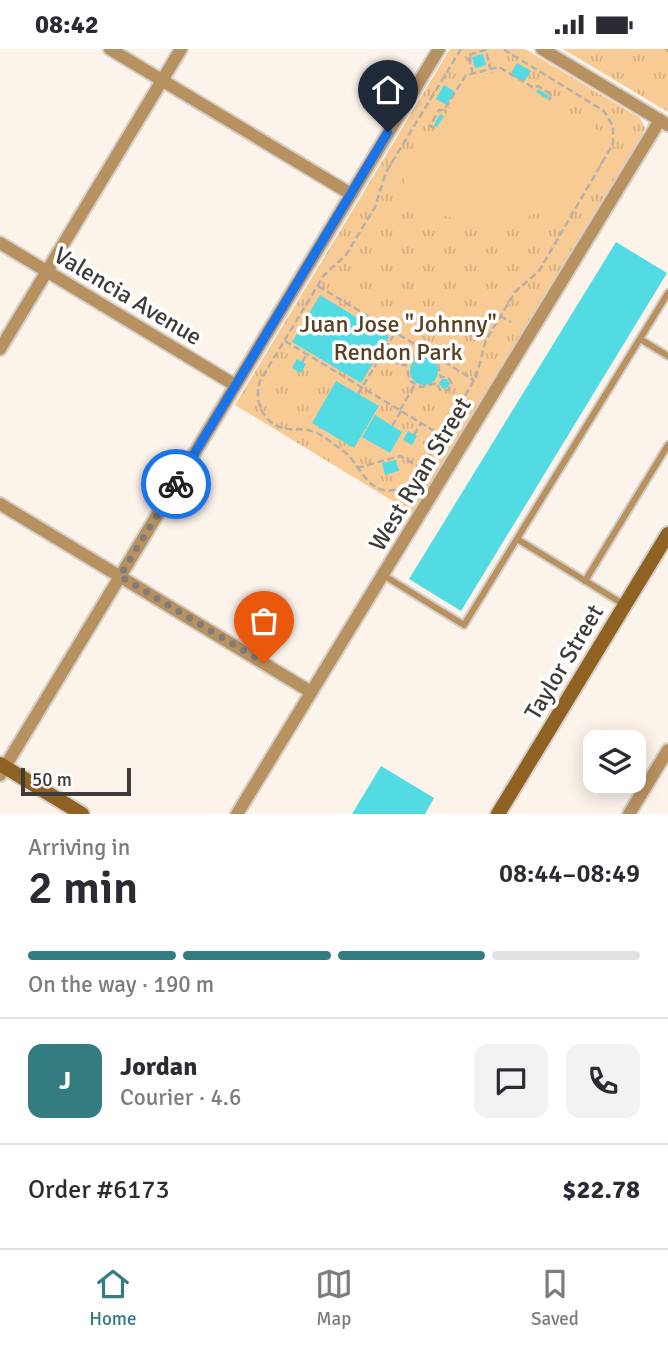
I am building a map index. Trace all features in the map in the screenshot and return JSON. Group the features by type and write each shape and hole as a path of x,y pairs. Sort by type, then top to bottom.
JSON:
{"street":[{"path":"110,49 351,194"},
{"path":"0,349 180,49"},
{"path":"82,814 2,769 439,49"},
{"path":"542,49 664,123"},
{"name":"West Ryan Street","path":"237,814 664,123"},
{"name":"Valencia Avenue","path":"0,243 235,385"},
{"path":"0,504 312,692"},
{"name":"Taylor Street","path":"498,814 668,534"},
{"path":"629,814 668,750"}],"lane":[{"path":"383,575 464,625 668,293"},
{"path":"640,339 668,356"},
{"path":"585,581 668,445"},
{"path":"517,539 625,605"}],"path":[{"path":"461,49 386,172 375,207 352,246 327,272 318,286 260,381 257,396 260,410 280,427 306,429 322,436 347,453 366,480 391,491 407,484 421,468 474,380 481,363 484,344 500,316 517,289 539,271 610,151 614,137 611,121 604,111 503,49"},
{"path":"472,73 468,55 476,51 486,50 491,69"},
{"path":"435,128 430,125 439,110 444,110 466,75 472,73 499,67 534,88 538,86 552,95 549,100"},
{"path":"318,286 474,380"},
{"path":"500,316 511,323"},
{"path":"358,394 395,333"},
{"path":"285,341 441,435"},
{"path":"406,365 398,365 395,358 398,353 406,352 410,359"},
{"path":"302,362 307,354"},
{"path":"433,355 440,377 437,383 421,387 410,381 406,365 410,359 433,355"},
{"path":"437,383 440,390 448,390 452,384 448,377 440,377"},
{"path":"392,426 415,384"},
{"path":"415,435 421,423"},
{"path":"357,468 400,456 421,468"}],"green space":[{"name":"Juan Jose \"Johnny\" Rendon Park","path":"450,49 525,49 640,118 645,128 414,514 235,405"},
{"path":"563,49 668,49 668,112"},
{"path":"499,71 608,136 602,157 593,171 574,190 554,204 510,220 487,222 441,215 398,193 468,78"}],"building":[{"path":"483,54 486,65 475,68 472,57"},
{"path":"517,63 531,71 524,82 510,75"},
{"path":"444,85 455,92 447,105 436,99"},
{"path":"538,89 549,96 547,99 536,92"},
{"path":"440,114 444,116 437,127 434,125"},
{"path":"616,242 667,273 461,611 409,579"},
{"path":"320,295 389,337 361,383 292,342"},
{"path":"400,354 405,354 408,359 405,363 400,363 397,359"},
{"path":"424,357 434,361 438,371 434,381 424,385 414,381 410,371 414,361"},
{"path":"297,359 306,364 301,373 292,368"},
{"path":"442,379 447,379 450,384 447,388 442,388 439,383"},
{"path":"336,381 379,406 354,448 312,423"},
{"path":"375,415 402,432 390,453 362,437"},
{"path":"408,431 417,436 412,445 403,440"},
{"path":"396,460 399,471 385,475 382,463"},
{"path":"381,766 434,798 425,814 352,814"}],"way so far":[{"path":"176,484 120,576 264,663"}],"route":[{"path":"176,484 388,132"}]}
